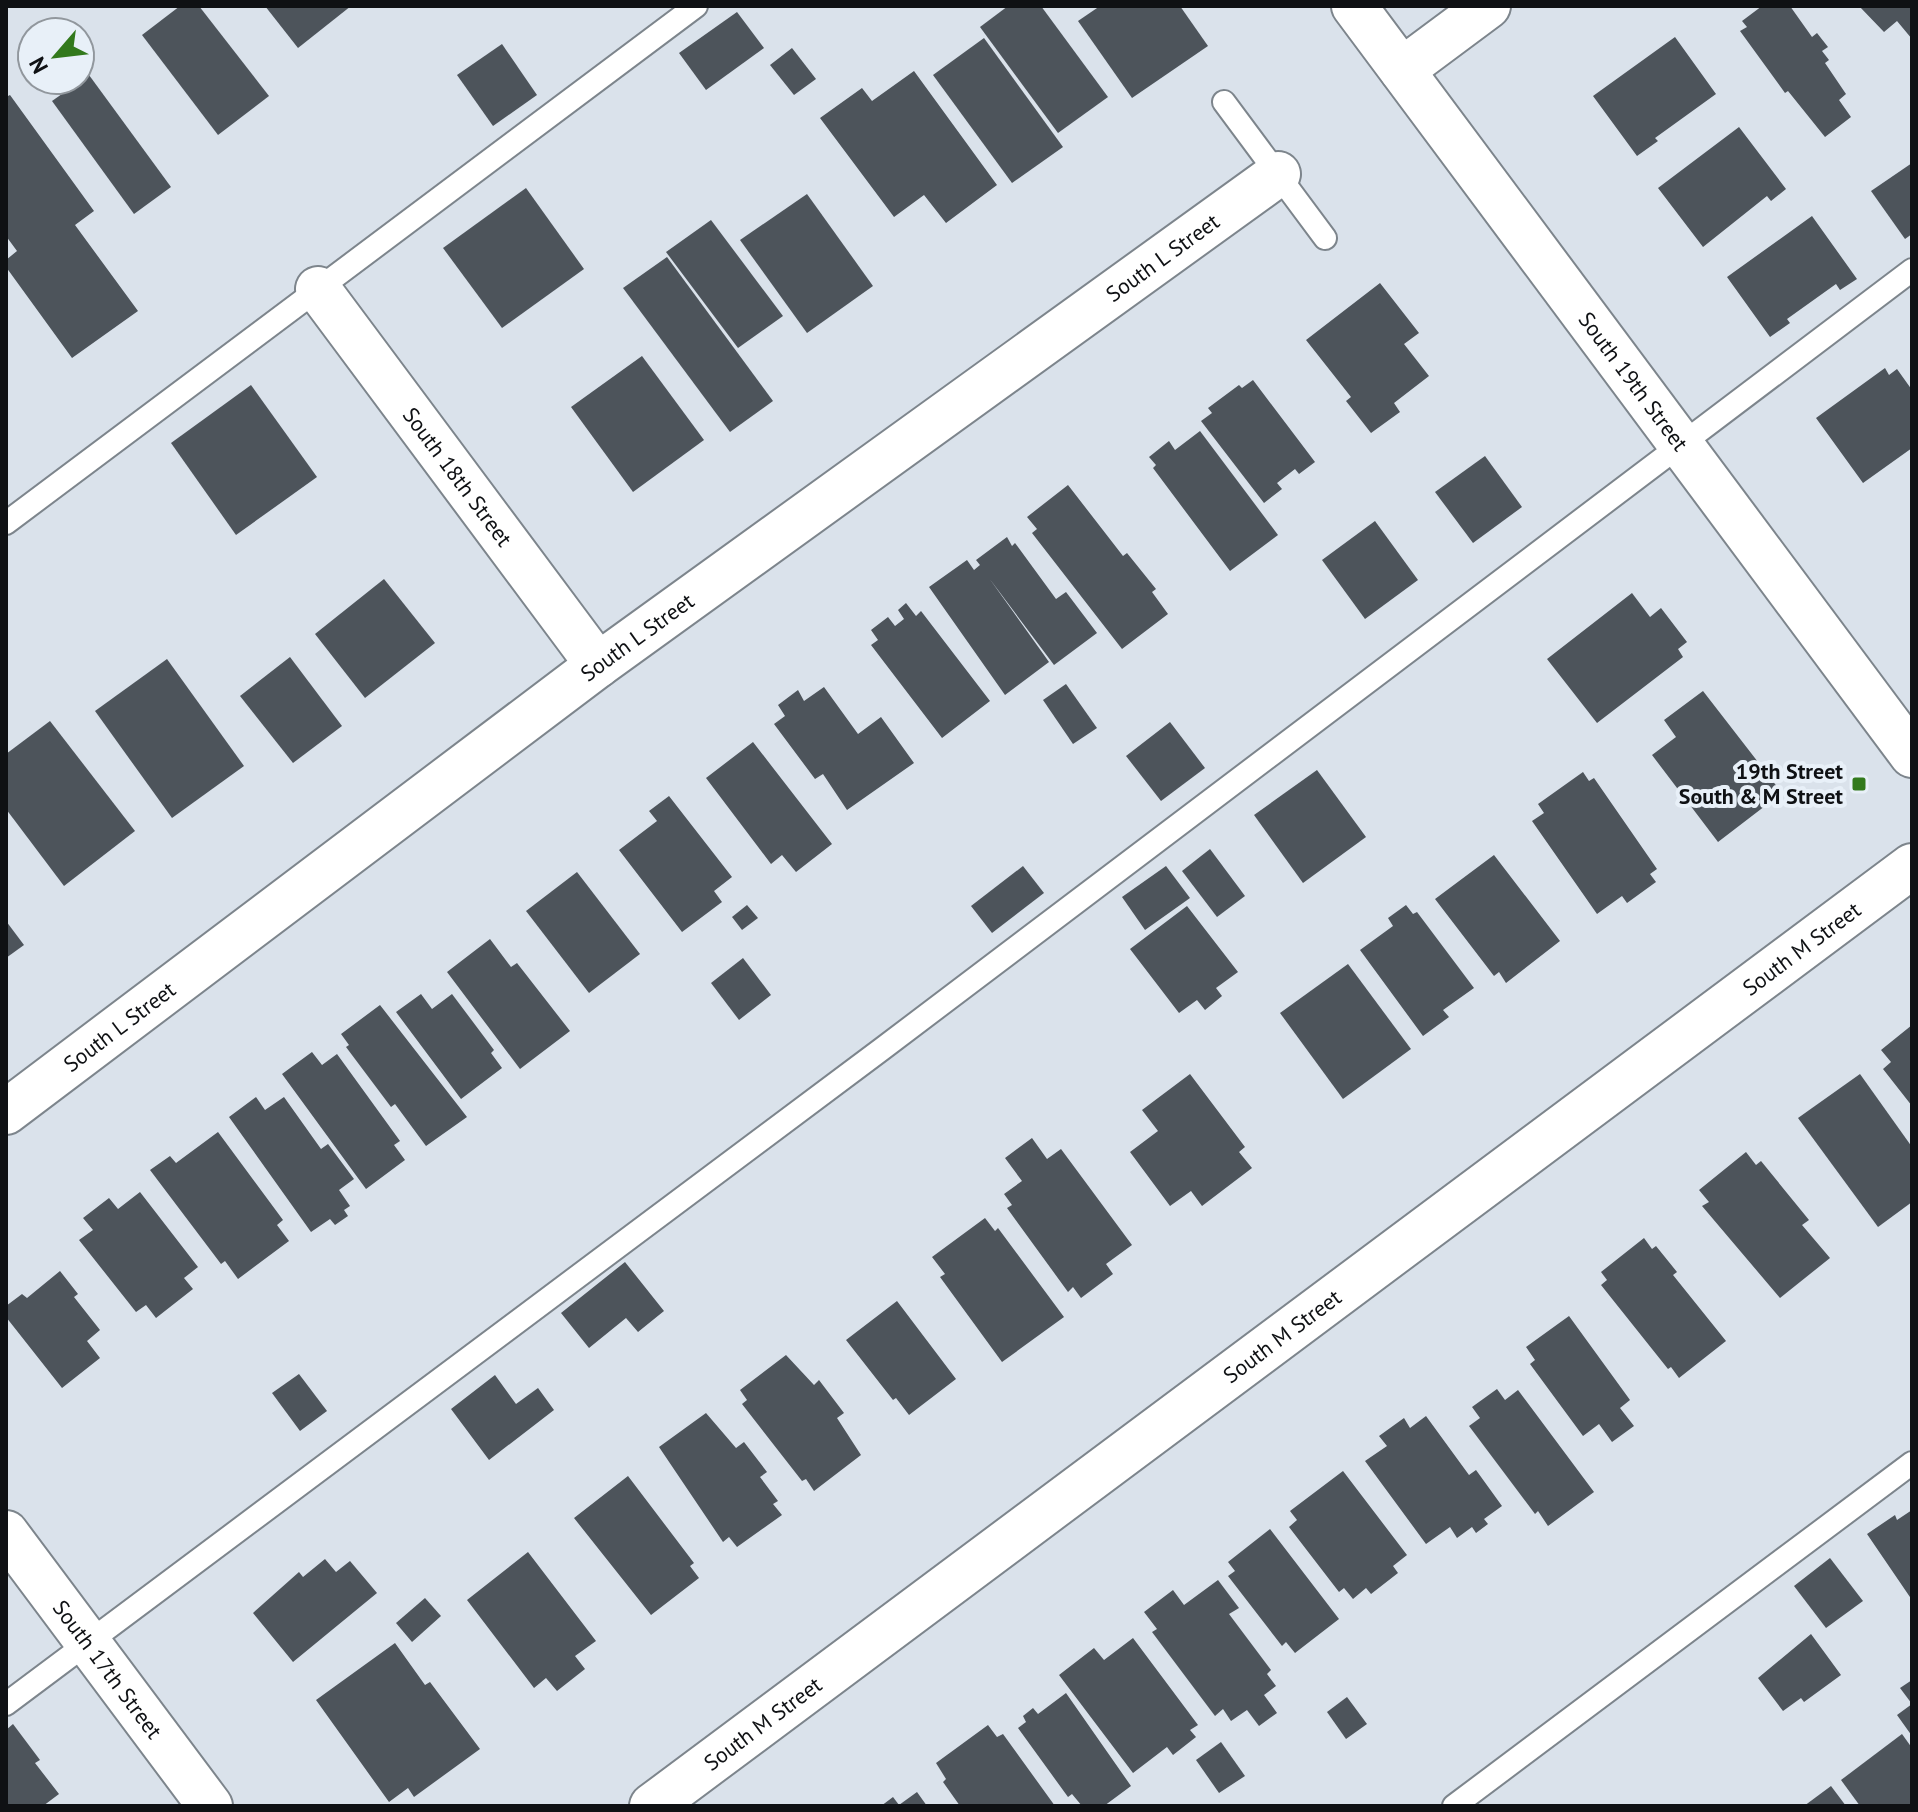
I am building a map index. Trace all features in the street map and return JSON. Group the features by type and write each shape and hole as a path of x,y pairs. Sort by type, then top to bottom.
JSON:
{"street":[{"name":"South 19th Street","path":"1354,6 1912,755"},
{"path":"1402,70 1488,6"},
{"name":"South L Street","path":"6,1112 598,665 1278,174"},
{"name":"South 18th Street","path":"318,289 598,665"},
{"name":"South M Street","path":"652,1806 1912,866"},
{"name":"South 17th Street","path":"6,1533 210,1806"}],"lane":[{"path":"6,523 696,6"},
{"path":"1224,102 1325,238"},
{"path":"6,1704 882,1049 1912,270"},
{"path":"1454,1806 1912,1463"}],"building":[{"path":"180,6 199,6 269,96 218,135 142,35"},
{"path":"265,6 351,6 298,48"},
{"path":"1008,6 1041,6 1108,97 1058,133 980,27"},
{"path":"1100,6 1180,6 1208,46 1132,98 1078,21"},
{"path":"1762,6 1790,6 1812,37 1817,33 1828,47 1822,51 1829,60 1825,63 1846,94 1839,100 1851,117 1825,137 1788,91 1785,93 1740,31 1747,27 1742,21"},
{"path":"1859,6 1912,6 1912,39 1897,21 1884,32"},
{"path":"737,12 764,48 706,90 679,53"},
{"path":"1675,37 1716,94 1655,138 1658,141 1637,156 1593,96"},
{"path":"984,38 1063,147 1012,183 933,75"},
{"path":"502,44 537,95 493,126 457,75"},
{"path":"792,48 816,79 794,95 770,65"},
{"path":"914,71 997,185 946,223 924,195 894,217 820,118 862,88 872,101"},
{"path":"96,85 171,187 134,214 52,101 59,96 96,96"},
{"path":"10,95 94,211 75,225 138,311 72,358 6,267 6,260 17,251 6,236 6,97"},
{"path":"1739,127 1786,189 1771,201 1767,196 1703,247 1658,188"},
{"path":"1912,163 1912,234 1905,239 1871,191"},
{"path":"526,188 584,269 502,328 443,248"},
{"path":"807,194 873,286 807,333 740,240"},
{"path":"1812,216 1857,279 1840,290 1836,284 1787,319 1790,323 1770,337 1727,277"},
{"path":"711,220 783,316 738,348 666,252"},
{"path":"667,257 773,401 730,432 623,288"},
{"path":"1380,283 1419,333 1404,344 1429,376 1394,403 1400,412 1371,433 1346,401 1351,397 1306,340"},
{"path":"642,356 704,440 633,492 571,407"},
{"path":"1885,368 1889,375 1897,369 1912,390 1912,448 1863,483 1816,418"},
{"path":"1253,380 1315,462 1299,474 1295,469 1277,483 1282,489 1264,503 1201,421 1212,413 1208,408 1239,385 1242,388"},
{"path":"251,385 317,477 236,535 171,443"},
{"path":"1200,431 1278,535 1230,571 1153,468 1156,465 1149,457 1169,441 1175,450"},
{"path":"1485,456 1522,507 1473,543 1435,492"},
{"path":"1068,485 1123,556 1127,553 1156,589 1152,592 1168,614 1122,649 1032,533 1037,529 1027,517"},
{"path":"1375,521 1418,580 1365,619 1322,560"},
{"path":"1007,537 1012,546 1015,543 1056,599 1066,592 1097,633 1054,665 989,578 1049,662 1005,695 929,587 967,560 974,570 980,565 976,560"},
{"path":"384,579 435,643 365,698 315,634"},
{"path":"1632,593 1650,617 1661,608 1687,642 1678,649 1683,657 1597,723 1547,659"},
{"path":"906,603 916,616 921,611 990,701 942,738 871,645 878,640 871,630 888,617 895,626 904,619 898,610"},
{"path":"290,657 342,726 293,763 240,696"},
{"path":"167,659 244,766 172,818 95,711"},
{"path":"1066,684 1097,728 1073,744 1043,700"},
{"path":"824,687 858,734 881,717 914,763 847,810 823,774 815,779 774,724 785,716 778,705 798,690 804,701"},
{"path":"1703,691 1782,793 1718,842 1652,755 1676,737 1664,720"},
{"path":"50,721 135,831 64,886 6,809 6,754"},
{"path":"1170,722 1205,768 1161,801 1126,756"},
{"path":"753,742 832,844 796,872 782,855 771,864 706,778"},
{"path":"1317,770 1366,837 1303,883 1254,815"},
{"path":"1583,772 1589,781 1594,778 1657,869 1650,874 1656,882 1627,903 1622,896 1597,914 1532,821 1544,813 1538,804"},
{"path":"669,796 732,877 714,891 722,902 682,932 619,850 657,821 649,811"},
{"path":"1210,849 1245,896 1217,917 1182,871"},
{"path":"1494,855 1560,941 1506,983 1499,972 1494,976 1435,899"},
{"path":"1023,866 1044,893 992,933 971,906"},
{"path":"1166,866 1190,898 1145,930 1122,897"},
{"path":"577,872 640,954 589,993 526,911"},
{"path":"747,905 758,918 742,930 732,917"},
{"path":"1406,905 1413,914 1417,912 1474,988 1443,1010 1449,1017 1423,1036 1360,950 1393,926 1388,918"},
{"path":"1187,906 1238,972 1216,988 1222,996 1205,1010 1197,1000 1179,1013 1130,949"},
{"path":"6,921 24,945 6,958"},
{"path":"490,939 511,967 517,963 570,1031 520,1069 447,972"},
{"path":"743,958 771,995 739,1020 711,983"},
{"path":"1348,964 1411,1049 1343,1099 1280,1013"},
{"path":"421,994 432,1009 452,994 494,1050 491,1053 502,1068 461,1099 396,1012"},
{"path":"380,1005 467,1117 426,1146 395,1104 391,1107 346,1047 349,1045 341,1034"},
{"path":"1912,1025 1912,1106 1883,1069 1891,1062 1881,1050"},
{"path":"312,1052 322,1065 337,1054 400,1141 394,1145 405,1160 366,1189 282,1074"},
{"path":"1190,1074 1245,1147 1239,1152 1252,1168 1202,1206 1191,1191 1170,1206 1130,1152 1158,1131 1142,1110"},
{"path":"1860,1074 1912,1147 1912,1202 1878,1227 1798,1118"},
{"path":"256,1097 265,1110 284,1097 321,1149 328,1144 354,1179 339,1190 350,1206 344,1210 348,1216 335,1225 330,1219 311,1232 229,1117"},
{"path":"218,1132 283,1220 277,1225 289,1241 238,1279 225,1261 221,1264 150,1170 170,1156 176,1163"},
{"path":"1032,1138 1047,1159 1061,1149 1132,1245 1106,1264 1113,1274 1081,1298 1073,1287 1068,1292 1007,1208 1012,1205 1004,1194 1022,1181 1005,1158"},
{"path":"1746,1152 1756,1165 1761,1161 1809,1220 1802,1225 1830,1258 1780,1298 1702,1206 1709,1202 1699,1190"},
{"path":"140,1192 198,1267 184,1278 193,1289 156,1318 146,1305 136,1312 79,1240 93,1230 83,1218 109,1198 118,1209"},
{"path":"985,1218 995,1231 998,1228 1064,1317 1002,1362 940,1277 945,1274 932,1257"},
{"path":"1644,1238 1652,1249 1656,1246 1677,1272 1673,1275 1726,1341 1679,1378 1671,1367 1668,1369 1601,1285 1607,1280 1601,1272"},
{"path":"625,1262 664,1311 638,1332 626,1318 589,1348 561,1313"},
{"path":"60,1271 78,1294 74,1297 100,1330 87,1341 100,1358 62,1388 6,1317 6,1306 22,1294 27,1298"},
{"path":"897,1301 956,1379 909,1415 896,1398 893,1400 846,1340"},
{"path":"1569,1316 1630,1400 1620,1408 1634,1426 1612,1442 1599,1424 1583,1436 1530,1364 1535,1360 1526,1347"},
{"path":"786,1355 814,1385 819,1380 844,1413 837,1418 861,1455 814,1491 806,1479 802,1481 742,1404 747,1400 740,1390"},
{"path":"299,1374 327,1411 300,1431 272,1393"},
{"path":"495,1375 516,1404 538,1388 554,1410 489,1460 451,1409"},
{"path":"1497,1389 1505,1400 1518,1390 1594,1492 1548,1526 1538,1511 1535,1514 1469,1426 1480,1418 1472,1407"},
{"path":"706,1413 736,1448 744,1442 767,1472 760,1477 778,1501 773,1504 782,1515 737,1547 729,1537 723,1542 659,1447"},
{"path":"1426,1416 1469,1475 1476,1470 1502,1506 1484,1519 1488,1524 1476,1533 1472,1527 1457,1538 1450,1527 1426,1544 1365,1461 1387,1446 1379,1436 1404,1418 1410,1428"},
{"path":"1343,1471 1407,1555 1393,1566 1398,1573 1371,1594 1366,1588 1353,1599 1344,1588 1339,1592 1289,1527 1297,1520 1290,1511"},
{"path":"628,1476 694,1563 690,1566 699,1578 651,1615 574,1518"},
{"path":"1912,1510 1912,1600 1867,1534 1895,1515 1897,1520"},
{"path":"1270,1529 1339,1619 1295,1653 1286,1642 1282,1646 1228,1576 1235,1571 1228,1562"},
{"path":"528,1552 596,1641 575,1656 585,1669 557,1691 546,1678 534,1688 467,1600"},
{"path":"1830,1558 1863,1601 1826,1628 1794,1586"},
{"path":"325,1559 336,1572 350,1561 377,1593 293,1662 253,1613 299,1572 303,1577"},
{"path":"1218,1580 1239,1608 1229,1614 1271,1670 1267,1674 1276,1686 1264,1695 1277,1713 1259,1726 1247,1710 1231,1721 1223,1709 1215,1716 1152,1632 1157,1629 1144,1612 1173,1590 1184,1605"},
{"path":"425,1598 441,1616 412,1642 396,1623"},
{"path":"1811,1634 1841,1675 1804,1702 1801,1698 1783,1711 1758,1678"},
{"path":"1133,1638 1198,1725 1190,1730 1196,1737 1173,1755 1167,1747 1133,1773 1059,1675 1094,1648 1104,1660"},
{"path":"395,1643 425,1685 430,1682 480,1749 414,1797 408,1788 389,1802 316,1700"},
{"path":"1912,1680 1912,1704 1900,1688"},
{"path":"1066,1693 1131,1786 1104,1806 1082,1806 1072,1794 1068,1797 1018,1728 1026,1722 1023,1716 1033,1708 1038,1714"},
{"path":"1347,1697 1367,1724 1346,1739 1327,1712"},
{"path":"1912,1704 1912,1736 1897,1715"},
{"path":"13,1724 40,1760 35,1763 59,1794 43,1806 6,1806 6,1730"},
{"path":"988,1725 997,1737 1003,1734 1055,1806 960,1806 943,1782 946,1779 936,1763"},
{"path":"1902,1734 1912,1748 1912,1806 1860,1806 1841,1780"},
{"path":"1221,1742 1245,1776 1219,1793 1196,1760"},
{"path":"1831,1786 1846,1806 1804,1806"},
{"path":"917,1792 927,1806 881,1806 893,1797 899,1805"}],"place":[{"name":"19th Street South & M Street","path":"1859,784"}]}
